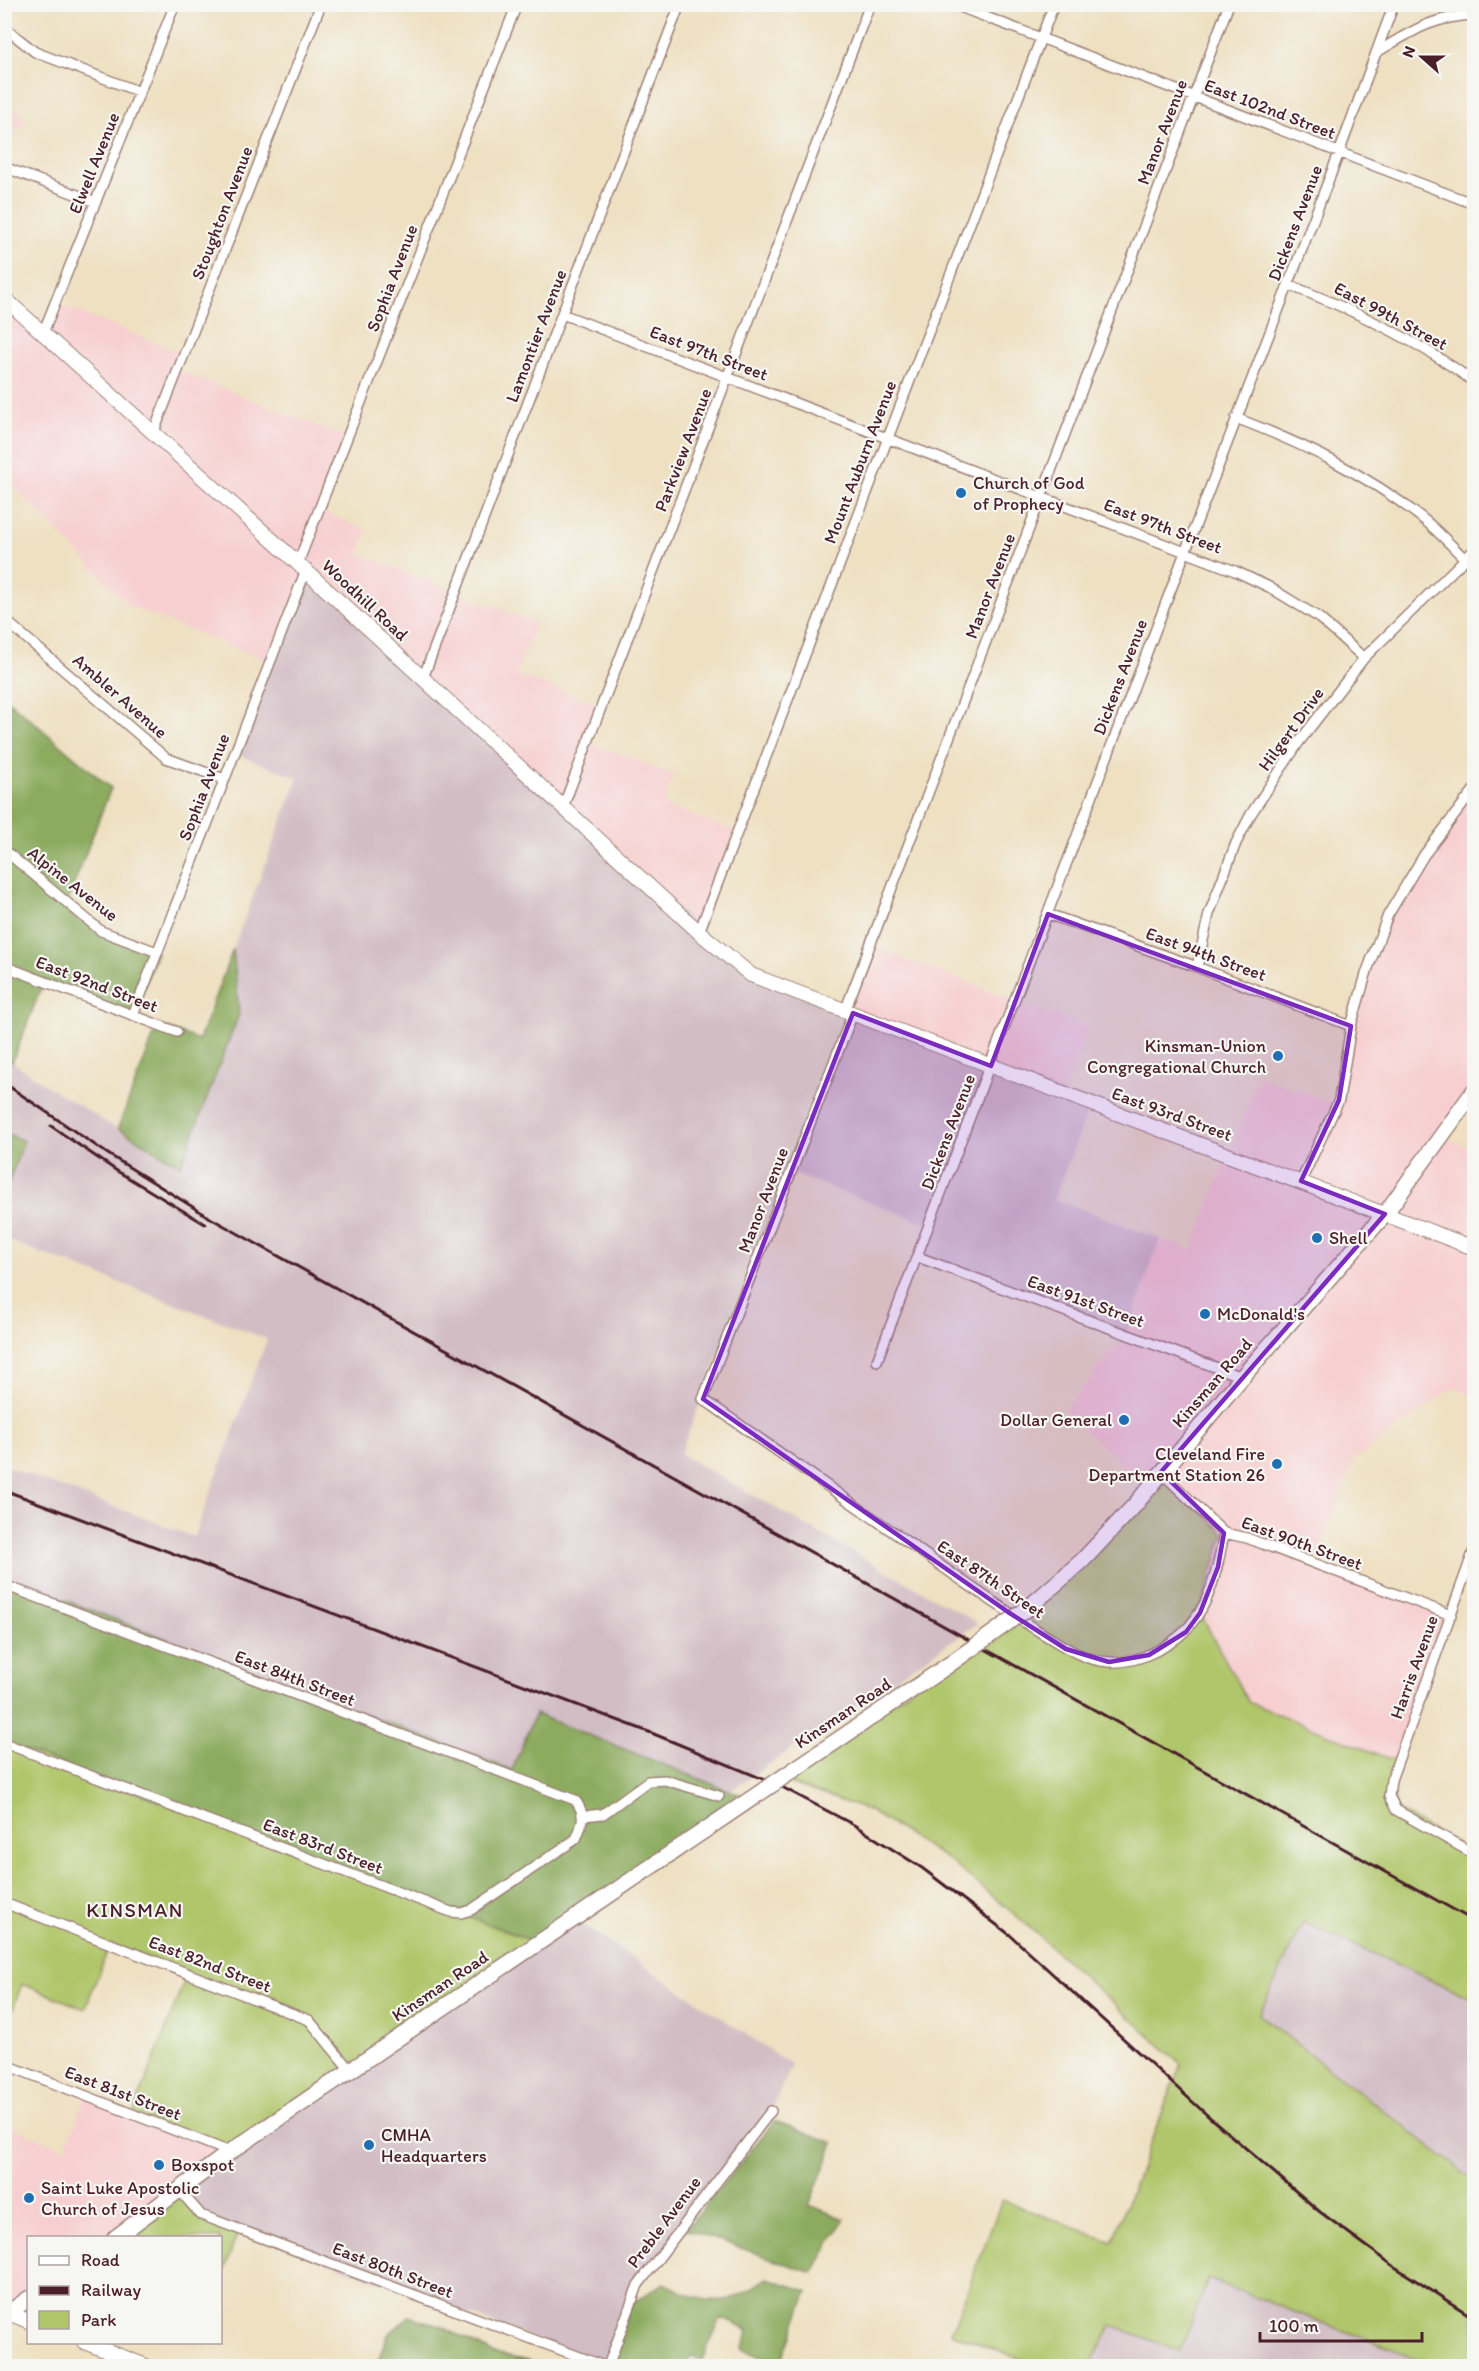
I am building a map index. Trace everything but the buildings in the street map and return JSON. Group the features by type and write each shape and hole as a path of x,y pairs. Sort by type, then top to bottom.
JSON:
{"main road":[{"name":"Woodhill Road","path":"4,298 302,567 699,932"},
{"name":"East 93rd Street","path":"699,932 751,975 1474,1248"},
{"name":"Kinsman Road","path":"118,2236 230,2152 944,1668 1028,1608 1082,1561 1134,1506 1242,1377 1385,1214 1474,1091"},
{"path":"6,2314 27,2300"},
{"path":"6,2314 27,2321"},
{"path":"87,2344 146,2367"}],"street":[{"name":"Elwell Avenue","path":"43,333 175,4"},
{"name":"Stoughton Avenue","path":"153,434 321,4"},
{"name":"Sophia Avenue","path":"133,1015 517,4"},
{"name":"Lamontier Avenue","path":"423,678 680,4"},
{"name":"Parkview Avenue","path":"563,807 729,378 870,4"},
{"name":"East 102nd Street","path":"952,4 1474,204"},
{"name":"Mount Auburn Avenue","path":"699,932 886,438 1054,4"},
{"name":"Manor Avenue","path":"703,1399 1229,4"},
{"name":"Dickens Avenue","path":"877,1361 1236,418 1340,153 1394,4"},
{"path":"1377,52 1426,24 1450,16 1474,15"},
{"path":"4,27 35,52 140,93"},
{"path":"4,166 96,202"},
{"name":"East 99th Street","path":"1289,285 1346,307 1394,332 1474,382"},
{"name":"East 97th Street","path":"562,314 1235,571 1269,587 1318,617 1364,658"},
{"path":"1236,418 1326,455 1357,473 1423,519 1466,559"},
{"name":"Hilgert Drive","path":"1197,967 1209,914 1219,884 1251,814 1299,742 1364,658 1474,550"},
{"name":"Ambler Avenue","path":"4,619 166,758 224,779"},
{"path":"1300,1181 1340,1100 1352,1026 1367,971 1388,915 1424,855 1474,790"},
{"name":"Alpine Avenue","path":"4,850 101,931 157,952"},
{"name":"East 94th Street","path":"1048,914 1352,1026"},
{"name":"East 92nd Street","path":"4,966 177,1032"},
{"name":"East 91st Street","path":"918,1257 1242,1377"},
{"name":"East 87th Street","path":"703,1399 1008,1612 1066,1648 1089,1659 1109,1662 1129,1661 1168,1646 1186,1632 1200,1613 1208,1595 1218,1568 1224,1533"},
{"name":"East 90th Street","path":"1161,1472 1224,1533 1247,1538 1451,1615"},
{"name":"Harris Avenue","path":"1474,1550 1391,1780 1389,1796 1396,1810 1474,1854"},
{"name":"East 84th Street","path":"4,1585 574,1800 583,1810 583,1816"},
{"name":"East 83rd Street","path":"4,1743 451,1912 461,1913 471,1910 576,1839 584,1822 583,1816"},
{"path":"583,1816 603,1814 648,1781 665,1779 719,1796"},
{"name":"East 82nd Street","path":"4,1903 309,2020 350,2070"},
{"name":"East 81st Street","path":"4,2064 230,2152"},
{"name":"Preble Avenue","path":"606,2367 638,2284 771,2111"},
{"name":"East 80th Street","path":"180,2191 201,2215 606,2367"}],"highlighted area":[{"path":"1048,914 1351,1026 1339,1100 1301,1181 1385,1214 1161,1472 1224,1533 1218,1567 1200,1613 1186,1632 1149,1655 1109,1662 1066,1649 1008,1612 703,1399 853,1013 991,1066"}],"shaded area":[{"path":"5,100 27,120 5,143"},
{"path":"4,298 42,333 55,303 184,354 178,370 347,438 319,510 368,531 359,554 536,623 516,674 602,706 589,742 674,775 663,805 737,832 699,932 270,662 131,607 5,477 5,455 14,432 5,422"},
{"path":"306,570 751,975 1091,1104 1054,1199 1160,1239 1127,1334 918,1257 930,1225 791,1173 680,1454 978,1623 730,1791 535,1714 512,1770 5,1577 5,1466 194,1537 267,1339 5,1239 5,1192 24,1141 5,1133 4,1056 53,1090 180,1166 239,1014 233,949 298,778 234,753"},
{"path":"1464,801 1474,808 1474,1091 1441,1137 1474,1149 1474,1396 1453,1388 1355,1459 1314,1563 1451,1615 1398,1762 1248,1702 1200,1613 1148,1488 1064,1410 1127,1334 1160,1239 1192,1250 1259,1075 1337,1105 1351,1026 1388,915"},
{"path":"870,946 1088,1028 1063,1093 845,1011"},
{"path":"1314,1898 1474,1975 1474,2366 1087,2366 1112,2324"},
{"path":"574,1919 792,2065 771,2111 638,2285 608,2366 201,2215 180,2191"},
{"path":"86,2096 230,2152 116,2236 27,2236 27,2321 5,2311 4,2130 6,2125 65,2149"}],"green space":[{"path":"4,697 111,788 67,902 101,931 157,952 133,1015 44,981 12,1062 4,1056"},
{"path":"233,949 239,1014 181,1166 118,1128 158,1025 199,1040"},
{"path":"5,1133 24,1141 5,1192"},
{"path":"1161,1472 1224,1533 1200,1613 1248,1702 1398,1762 1391,1780 1396,1810 1474,1854 1474,1999 1303,1922 1259,2015 1474,2180 1474,2366 1437,2366 1208,2279 1180,2351 1112,2325 1090,2366 1038,2366 951,2333 1002,2200 1112,2242 1181,2064 1019,1918 947,1859 870,1811 780,1780 1028,1608"},
{"path":"4,1577 512,1770 535,1714 751,1799 538,1943 5,1743"},
{"path":"5,1743 538,1943 230,2152 133,2114 187,1974 110,1944 85,2009 22,1984 5,2030"},
{"path":"775,2121 834,2143 809,2205 844,2219 813,2273 686,2229"},
{"path":"180,2191 201,2215 239,2229 222,2277 222,2236 118,2236"},
{"path":"767,2278 808,2291 780,2365 742,2349 749,2331 721,2318 702,2360 691,2356 684,2366 637,2366 611,2357 631,2304 664,2283 696,2297 721,2300 740,2295"},
{"path":"409,2316 443,2327 494,2354 529,2361 539,2366 376,2366 387,2336"}],"railway":[{"path":"4,1083 108,1154 212,1219 1474,1921"},
{"path":"51,1126 117,1171 205,1224"},
{"path":"4,1490 649,1732 780,1786 854,1825 922,1868 1010,1935 1207,2115 1320,2212 1395,2267 1474,2318"}],"place":[{"name":"Church of God of Prophecy","path":"961,493"},
{"name":"Kinsman-Union Congregational Church","path":"1278,1056"},
{"name":"Shell","path":"1317,1238"},
{"name":"McDonald's","path":"1205,1314"},
{"name":"Dollar General","path":"1124,1420"},
{"name":"Cleveland Fire Department Station 26","path":"1277,1464"},
{"name":"CMHA Headquarters","path":"369,2145"},
{"name":"Boxspot","path":"159,2165"},
{"name":"Saint Luke Apostolic Church of Jesus","path":"29,2198"}],"district":[{"name":"KINSMAN","path":"135,1910"}]}
